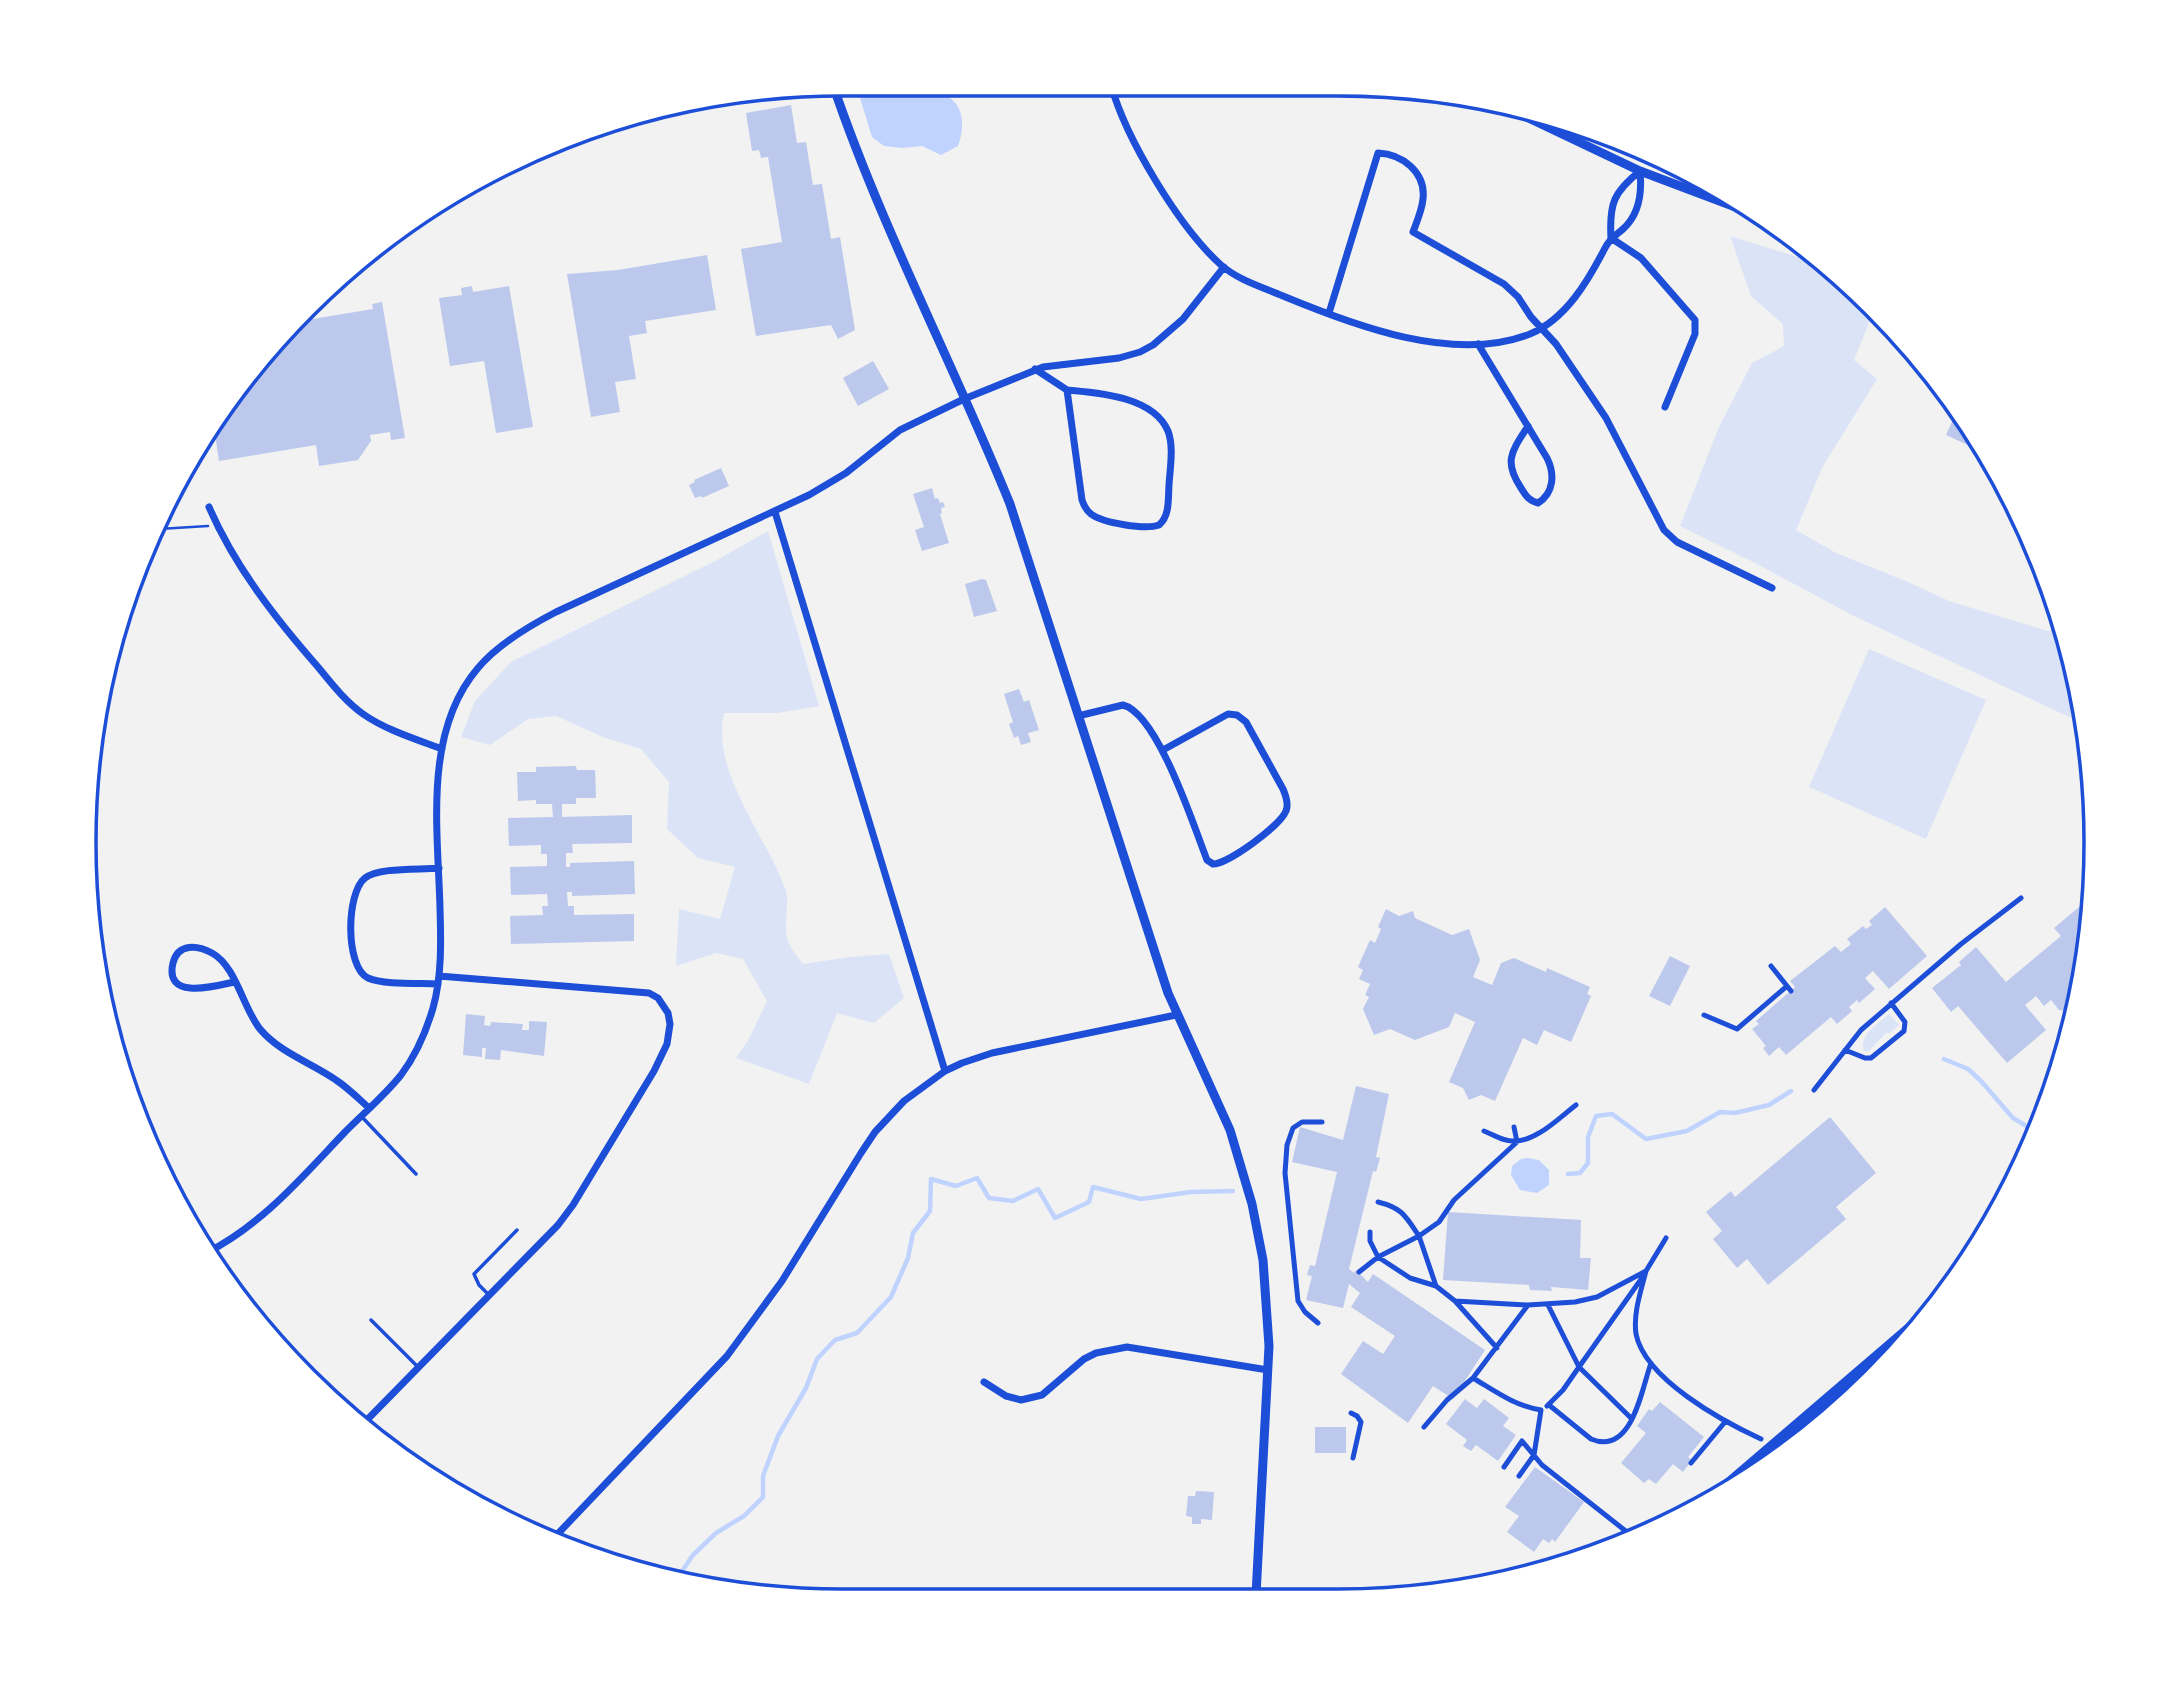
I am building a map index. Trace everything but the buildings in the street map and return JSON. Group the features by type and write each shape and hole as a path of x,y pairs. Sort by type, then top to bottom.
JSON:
{"main road":[{"path":"1757,1459 1882,1352"}],"street":[{"path":"836,96 871,190 1010,504 1153,951 1176,1015 1223,1113 1246,1178 1267,1289 1268,1370 1256,1589"},
{"path":"1115,96 1161,188 1194,235 1224,267 1255,284 1329,313 1395,334 1424,340 1478,344 1509,340 1541,328 1567,307 1579,292 1611,237 1627,225 1642,195 1640,171"},
{"path":"1547,127 1640,171 1723,203"},
{"path":"1329,313 1378,153 1401,158 1419,178 1423,198 1413,232 1512,290 1556,344 1606,418 1664,530 1677,542 1772,588"},
{"path":"1611,237 1614,202 1620,187 1640,171"},
{"path":"1611,237 1641,258 1695,320 1695,334 1665,407"},
{"path":"216,1248 257,1220 400,1076 419,1046 433,1007 438,980 438,791 442,749 454,711 470,678 484,661 513,638 556,612 775,512 846,472 900,430 964,399 1035,369 1119,358 1140,352 1153,345 1183,320 1224,267"},
{"path":"1478,344 1528,426 1552,468 1548,492 1538,503 1529,500 1513,477 1511,468 1511,454 1528,426"},
{"path":"1035,369 1066,390 1099,393 1121,399 1149,410 1162,423 1169,438 1171,453 1167,512 1161,524 1156,527 1143,527 1098,518 1086,509 1082,500 1066,390"},
{"path":"209,507 217,526 262,598 351,704 380,723 442,749"},
{"path":"775,512 945,1071"},
{"path":"1078,716 1116,705 1129,706 1138,714 1163,750 1207,860 1213,864 1227,861 1279,821 1286,810 1287,801 1283,789 1244,719 1237,715 1228,714 1163,750"},
{"path":"368,1419 539,1248 573,1205 654,1071 667,1044 670,1024 664,1005 649,993 640,991 438,980 380,981 365,977 356,967 352,942 353,901 357,888 365,878 380,872 439,868"},
{"path":"1814,1090 1861,1030 1990,920 2021,898"},
{"path":"234,982 200,989 186,988 179,985 173,975 174,959 179,952 194,947 223,961 264,1034 336,1080 369,1108"},
{"path":"1704,1015 1737,1030 1789,988 1771,966"},
{"path":"1845,1050 1871,1058 1904,1031 1905,1022 1891,1003"},
{"path":"559,1533 727,1356 782,1281 875,1132 904,1101 945,1071 992,1053 1176,1015"},
{"path":"1359,1272 1378,1257 1419,1236 1439,1222 1454,1200 1517,1142 1529,1138 1576,1105"},
{"path":"1318,1322 1305,1312 1298,1301 1284,1163 1293,1128 1302,1122 1322,1122"},
{"path":"1514,1127 1517,1142"},
{"path":"1484,1131 1517,1142"},
{"path":"1378,1202 1395,1206 1402,1211 1419,1236 1436,1286"},
{"path":"1370,1232 1370,1241 1378,1257 1410,1278 1436,1286 1455,1301 1497,1348"},
{"path":"1473,1378 1527,1407 1541,1409 1549,1405 1563,1390 1666,1238"},
{"path":"1455,1301 1528,1305 1586,1301 1646,1271"},
{"path":"1646,1271 1635,1320 1640,1347 1665,1378 1725,1422 1760,1439"},
{"path":"1424,1427 1447,1400 1473,1378 1528,1305"},
{"path":"1548,1305 1579,1367 1632,1419"},
{"path":"984,1382 1006,1396 1021,1400 1042,1395 1084,1359 1096,1353 1127,1347 1268,1370"},
{"path":"1549,1405 1581,1432 1599,1442 1611,1442 1618,1439 1632,1419 1651,1363"},
{"path":"1519,1476 1534,1455 1541,1409"},
{"path":"1351,1413 1361,1422 1353,1458"},
{"path":"1691,1464 1725,1422"},
{"path":"1504,1467 1522,1441 1542,1465 1626,1531"}],"lane":[{"path":"361,1116 416,1174"},
{"path":"490,1296 479,1284 474,1273 517,1230"},
{"path":"372,1320 418,1368"}],"path":[{"path":"166,528 217,526"}],"shaded area":[{"path":"1730,236 1802,258 1870,320 1854,360 1877,379 1823,466 1796,530 1836,553 1949,601 2052,630 2073,719 1852,615 1680,526 1719,427 1752,363 1784,346 1783,324 1751,296"},
{"path":"768,531 819,706 777,713 724,713 722,735 725,758 742,802 785,888 786,935 797,956 803,964 889,954 904,998 874,1023 837,1013 809,1084 736,1058 749,1039 767,1001 743,959 716,953 676,966 679,909 720,919 735,867 698,858 667,829 669,782 641,749 603,737 556,716 528,719 490,745 461,737 475,701 511,662 717,560"},
{"path":"1869,649 1986,700 1926,839 1809,787"},
{"path":"1889,1014 1899,1025 1886,1033 1869,1051 1864,1051 1866,1035"}],"water":[{"path":"947,96 961,114 962,129 958,146 941,155 922,146 884,146 872,137 860,98"},
{"path":"1521,1159 1539,1160 1549,1170 1549,1185 1537,1193 1520,1190 1511,1175 1512,1166"}],"waterway":[{"path":"1944,1059 1968,1069 2013,1118 2027,1127"},
{"path":"1568,1174 1580,1173 1588,1163 1588,1137 1596,1116 1612,1114 1646,1139 1687,1131 1720,1112 1735,1113 1769,1105 1791,1091"},
{"path":"682,1571 693,1555 716,1533 744,1516 763,1497 763,1476 778,1436 806,1388 817,1359 835,1340 857,1333 891,1297 908,1258 913,1233 930,1211 931,1179 956,1186 977,1178 989,1198 1013,1201 1038,1189 1055,1218 1089,1202 1093,1187 1141,1199 1191,1192 1233,1191"}]}
